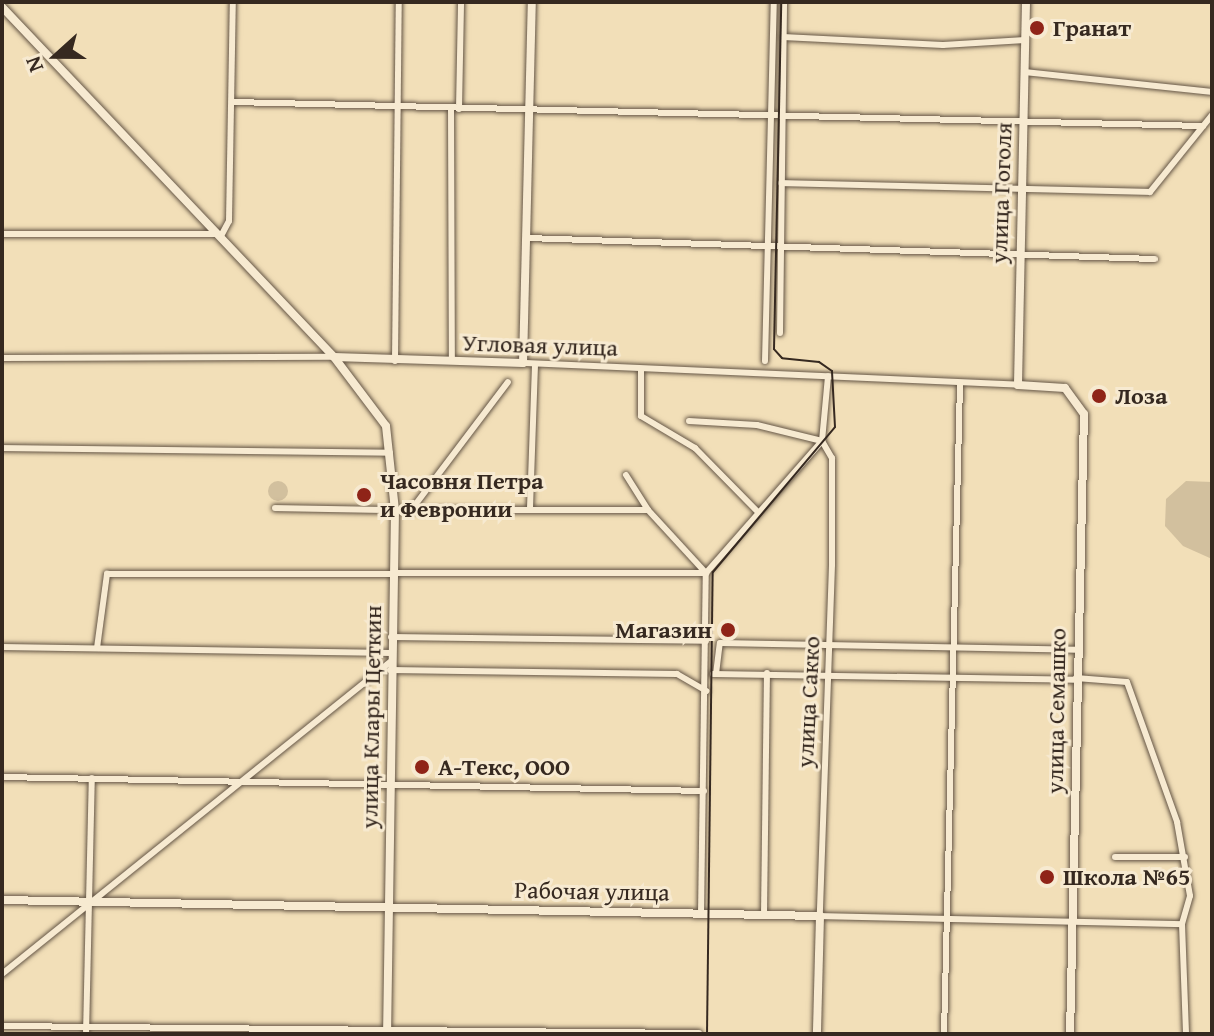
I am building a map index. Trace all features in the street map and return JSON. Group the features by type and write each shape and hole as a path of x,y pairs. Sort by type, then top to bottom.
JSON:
{"main road":[{"path":"523,363 532,2"},
{"name":"улица Гоголя","path":"1018,385 1026,2"},
{"path":"2,7 334,357"},
{"name":"Угловая улица","path":"334,357 523,363"},
{"name":"улица Клары Цеткин","path":"334,357 376,404 391,453 395,510 390,572 387,1033"},
{"name":"Угловая улица","path":"1018,385 1075,392"},
{"name":"улица Семашко","path":"1070,1034 1084,414 1075,392"},
{"name":"Рабочая улица","path":"2,900 820,916"},
{"name":"улица Сакко","path":"817,1034 820,916"}],"street":[{"path":"2,234 220,235 229,221 234,102 233,2"},
{"path":"395,361 399,2"},
{"path":"459,109 461,2"},
{"path":"765,361 774,2"},
{"path":"780,333 784,2"},
{"path":"783,37 943,45 1025,40"},
{"path":"1025,72 1212,92"},
{"path":"234,102 451,110 529,107 1203,126"},
{"path":"451,110 452,361"},
{"path":"781,183 1150,192 1212,115"},
{"path":"527,238 1155,259"},
{"name":"Угловая улица","path":"2,358 334,357"},
{"name":"Угловая улица","path":"523,363 1018,385"},
{"path":"530,508 535,364"},
{"path":"641,369 641,416 695,448 757,511"},
{"name":"улица Сакко","path":"820,916 830,646 832,458 822,441 828,376"},
{"path":"412,509 508,382"},
{"path":"944,1034 943,919 949,649 960,383"},
{"path":"689,421 757,425 822,441 757,511 706,573 701,914"},
{"path":"2,448 391,453"},
{"path":"626,475 648,510 706,573"},
{"path":"275,508 648,510"},
{"path":"97,648 107,574 706,573"},
{"path":"391,637 706,641"},
{"path":"716,674 720,643 1077,650"},
{"path":"2,647 97,648 677,674 706,691"},
{"path":"2,974 90,902 247,783 390,662"},
{"path":"764,915 767,673"},
{"path":"706,674 1127,682 1185,857 1190,896 1182,924 1186,1034"},
{"path":"2,777 704,791"},
{"path":"86,1031 92,778"},
{"path":"1115,857 1185,857"},
{"name":"Рабочая улица","path":"820,916 1182,924"},
{"path":"2,1026 86,1031 699,1033"}],"shaded area":[{"path":"274,481 282,481 288,491 282,501 274,501 268,495 268,487"},
{"path":"1186,481 1212,482 1212,559 1183,546 1165,526 1166,499"}],"tram line":[{"path":"707,1034 713,572 835,427 832,371 819,362 782,358 774,349 781,2"}],"place":[{"name":"Гранат","path":"1037,28"},
{"name":"Лоза","path":"1099,396"},
{"name":"Часовня Петра и Февронии","path":"364,495"},
{"name":"Магазин","path":"728,630"},
{"name":"А-Текс, ООО","path":"422,767"},
{"name":"Школа №65","path":"1047,877"}]}
